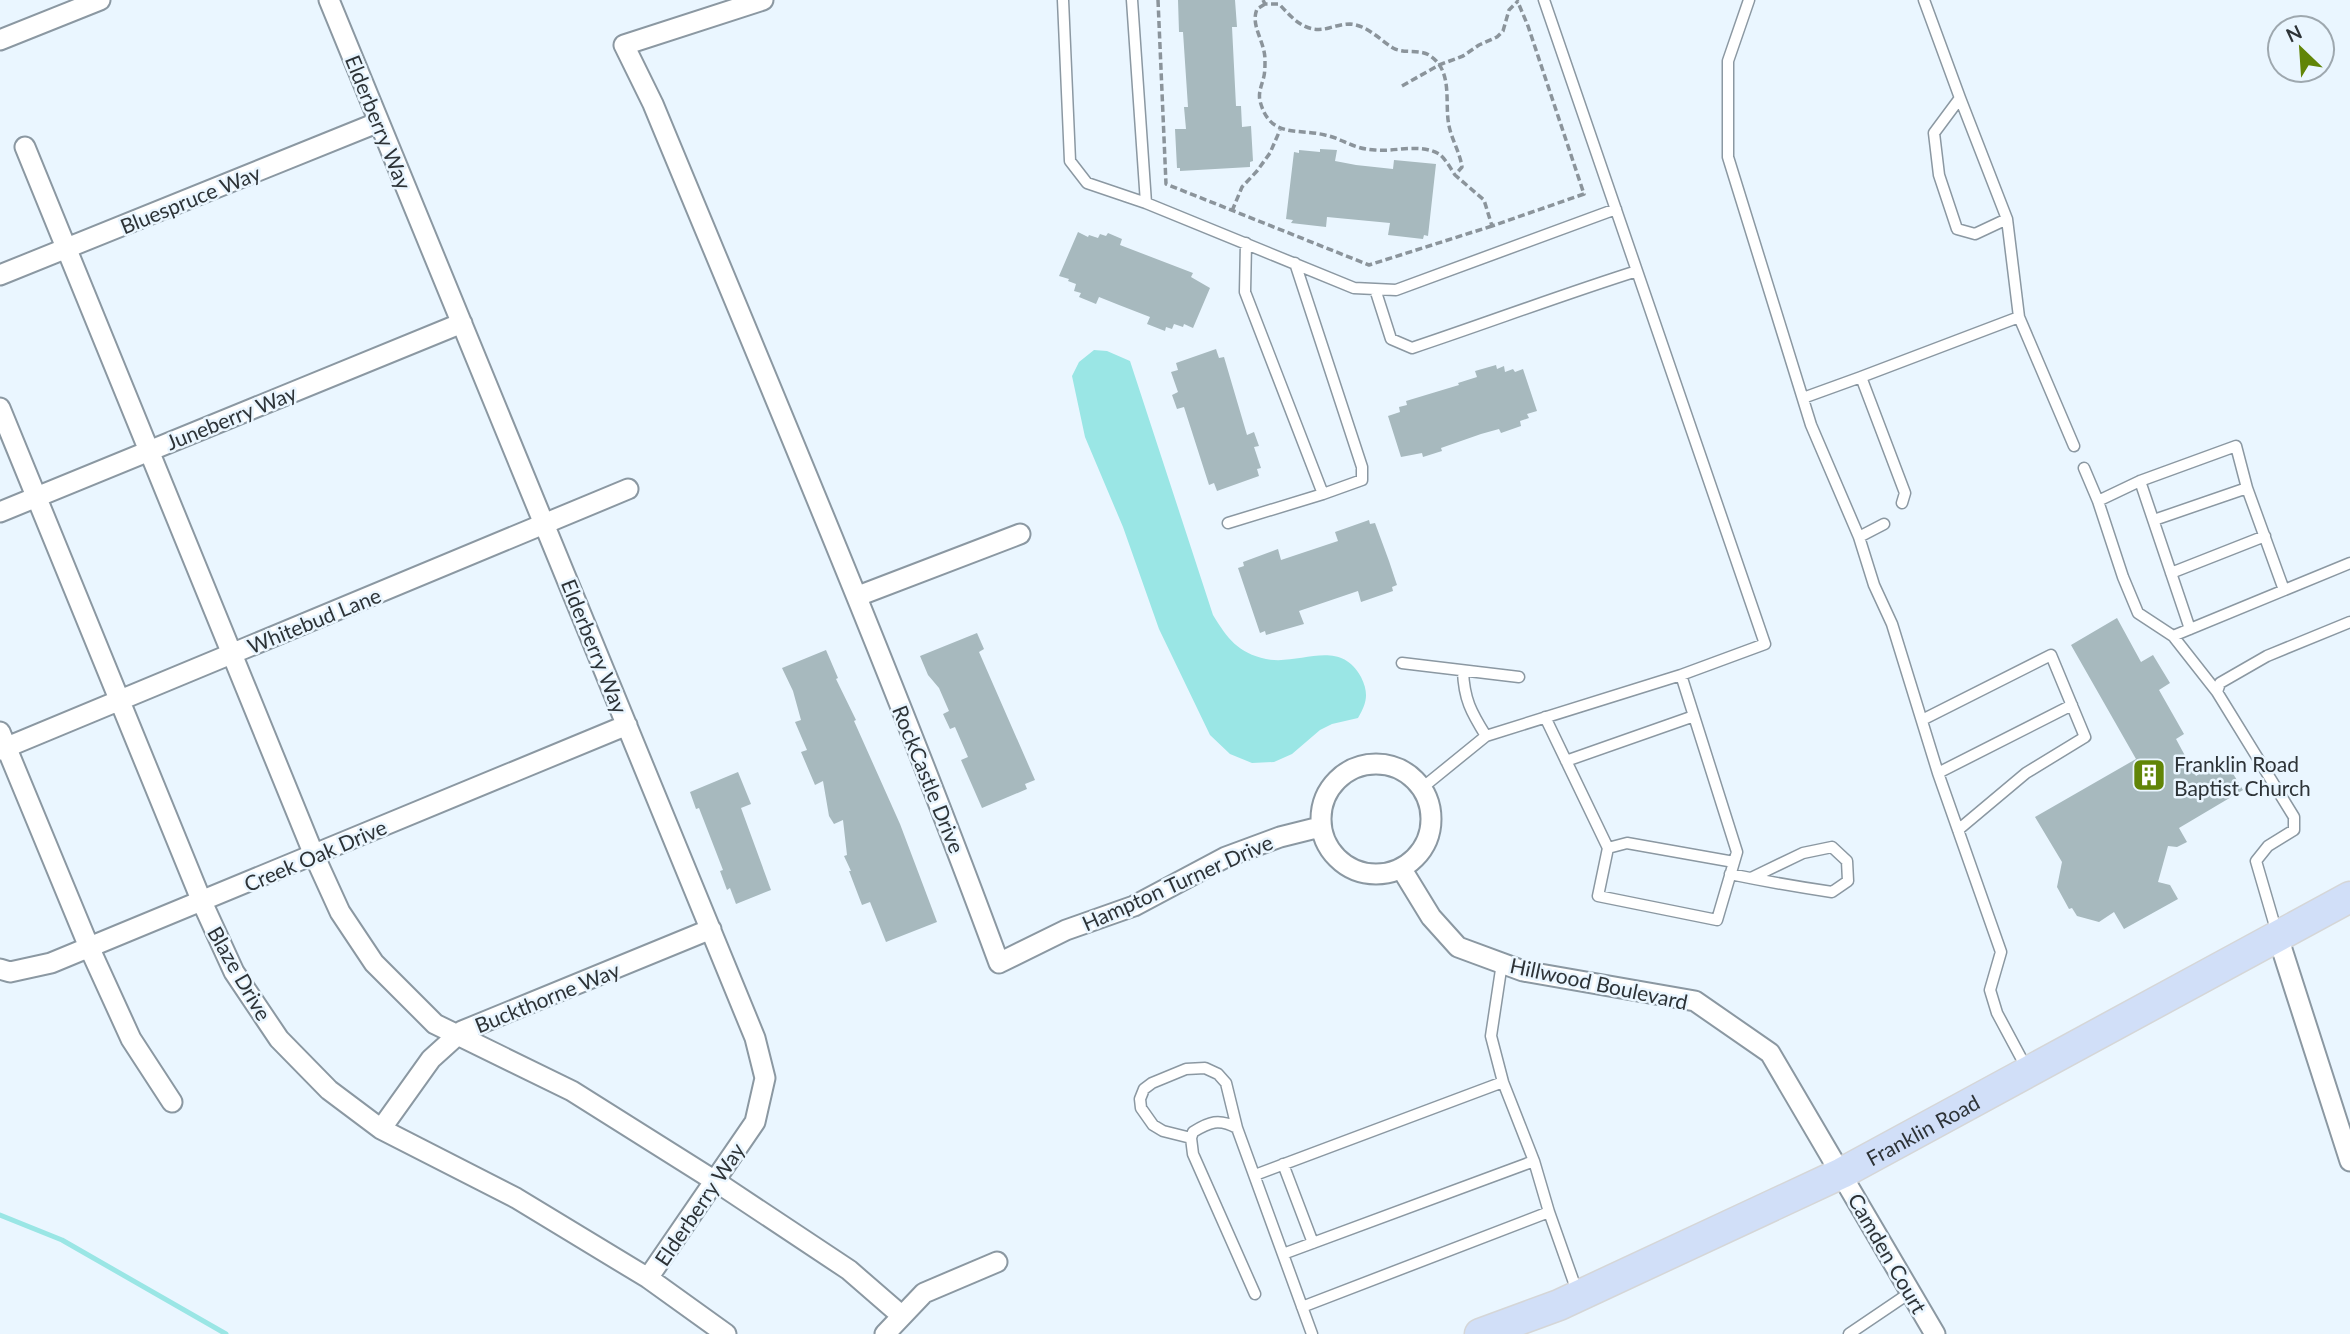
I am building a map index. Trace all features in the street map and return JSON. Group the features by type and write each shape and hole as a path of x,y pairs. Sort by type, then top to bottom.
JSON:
{"main road":[{"name":"Franklin Road","path":"1480,1334 1579,1295 1842,1173 2350,897"}],"street":[{"path":"0,40 100,0"},
{"name":"Elderberry Way","path":"329,0 711,929 755,1038 765,1078 755,1122 648,1278"},
{"name":"RockCastle Drive","path":"763,0 624,45 653,104 858,596 999,962"},
{"name":"Bluespruce Way","path":"0,275 379,122"},
{"path":"25,147 314,855 340,912 373,963 435,1024 572,1091 849,1270 902,1316"},
{"name":"Juneberry Way","path":"0,512 462,323"},
{"name":"Blaze Drive","path":"0,408 201,902 234,972 279,1039 329,1090 382,1129 516,1198 648,1278 726,1334"},
{"name":"Whitebud Lane","path":"2,743 119,700 628,489"},
{"path":"858,596 1020,534"},
{"name":"Creek Oak Drive","path":"0,969 10,972 51,963 627,725"},
{"path":"2,743 131,1040 172,1102"},
{"path":"1362,765 1391,765 1406,773 1422,788 1431,815 1431,826 1421,850 1401,868 1376,874 1354,870 1343,864 1330,850 1320,827 1323,799 1337,779 1362,765"},
{"name":"Hampton Turner Drive","path":"999,962 1066,930 1134,906 1226,857 1280,837 1320,827"},
{"name":"Hillwood Boulevard","path":"1401,868 1431,917 1458,947 1522,971 1695,1001 1770,1053 1842,1173"},
{"name":"Buckthorne Way","path":"382,1129 431,1059 462,1031 711,929"},
{"path":"2278,937 2350,1161"},
{"name":"Camden Court","path":"1842,1173 1935,1334"},
{"path":"885,1334 923,1293 997,1262"}],"lane":[{"path":"1063,0 1070,161 1087,183 1146,203 1354,288 1396,290 1616,209"},
{"path":"1132,0 1146,203"},
{"path":"1422,788 1486,736 1681,675 1765,644 1544,0"},
{"path":"1749,0 1728,61 1728,157 1811,425 1859,537 1874,585 1892,624 1938,773 2001,952 1990,990 1997,1013 2029,1073"},
{"path":"1924,0 2007,219 2020,317 2074,446"},
{"path":"1960,98 1934,133 1938,175 1957,229 1975,234 2007,219"},
{"path":"1246,243 1245,292 1323,494"},
{"path":"1228,523 1362,480 1362,467 1295,264"},
{"path":"1375,289 1391,340 1412,348 1507,316 1536,303 1637,271"},
{"path":"1803,398 2020,317"},
{"path":"1861,377 1905,493 1902,503"},
{"path":"2098,501 2140,481 2236,446 2247,488 2284,590"},
{"path":"2084,468 2138,613 2173,636 2217,692 2294,817 2294,830 2269,846 2256,861 2278,937"},
{"path":"2140,481 2190,629"},
{"path":"2154,520 2247,488"},
{"path":"1859,537 1884,524"},
{"path":"2171,573 2264,536"},
{"path":"2173,636 2350,563"},
{"path":"2217,692 2220,682 2267,656 2350,622"},
{"path":"1922,720 2051,655 2085,737 2025,773 1958,830"},
{"path":"1402,663 1519,677"},
{"path":"1463,671 1464,692 1470,710 1486,736"},
{"path":"1545,717 1608,848 1598,896 1717,920 1737,852 1681,675"},
{"path":"1938,773 2072,705"},
{"path":"1566,761 1694,716"},
{"path":"1608,848 1627,843 1734,862"},
{"path":"1730,874 1751,878 1832,892 1848,881 1847,860 1832,846 1803,853 1751,878"},
{"path":"1502,963 1491,1036 1503,1082 1534,1161 1579,1295"},
{"path":"1191,1138 1163,1131 1153,1125 1141,1108 1140,1099 1148,1085 1186,1069 1205,1068 1218,1074 1226,1083 1237,1128 1312,1334"},
{"path":"1255,1175 1503,1082"},
{"path":"1237,1128 1226,1122 1207,1124 1193,1132 1191,1138 1193,1154 1255,1294"},
{"path":"1283,1254 1534,1161"},
{"path":"1283,1164 1313,1243"},
{"path":"1302,1307 1549,1212"},
{"path":"1849,1334 1911,1292"}],"path":[{"path":"1158,0 1166,184 1369,265 1584,194 1518,0 1509,10 1503,31 1497,37 1402,86"},
{"path":"1455,175 1462,167 1462,162 1449,125 1448,90 1439,65 1431,57 1423,52 1396,50 1360,26 1338,25 1314,30 1296,23 1279,4 1264,2 1257,9 1254,21 1265,50 1265,75 1259,99 1270,120 1280,130 1325,135 1359,149 1419,149 1440,155 1455,175 1484,200 1492,226"},
{"path":"1232,211 1242,187 1270,153 1280,130"}],"shaded area":[{"path":"1094,350 1107,351 1130,361 1213,615 1223,631 1241,649 1266,659 1318,656 1342,658 1352,665 1365,688 1365,703 1358,718 1332,724 1320,730 1292,754 1274,762 1252,763 1230,754 1210,735 1159,629 1123,527 1085,437 1072,376 1079,362"}],"building":[{"path":"1178,0 1235,0 1237,27 1232,27 1236,106 1241,106 1242,127 1251,126 1253,161 1250,162 1250,167 1180,171 1180,168 1177,168 1175,129 1186,129 1184,107 1188,107"},
{"path":"1320,149 1337,150 1335,161 1356,165 1393,169 1394,160 1436,164 1428,236 1424,235 1423,239 1388,235 1390,223 1327,217 1326,227 1291,223 1293,220 1286,219 1294,152 1320,152"},
{"path":"1078,232 1098,238 1100,234 1106,236 1108,233 1122,239 1120,245 1193,273 1191,277 1210,288 1193,328 1174,324 1172,329 1166,327 1165,331 1147,324 1150,317 1099,297 1096,304 1079,297 1081,293 1074,291 1076,284 1059,276"},
{"path":"1216,349 1219,358 1224,357 1247,435 1254,432 1259,446 1254,447 1261,468 1257,469 1259,476 1217,491 1214,483 1209,485 1184,407 1177,409 1172,395 1178,392 1171,372 1178,370 1176,363"},
{"path":"1496,365 1497,369 1504,366 1505,372 1523,369 1537,411 1527,414 1529,418 1520,421 1521,426 1501,433 1499,429 1481,434 1423,457 1422,453 1401,457 1388,416 1400,412 1399,407 1407,405 1406,401 1459,385 1458,383 1477,377 1475,371"},
{"path":"1369,520 1370,524 1375,523 1389,561 1397,585 1392,587 1393,591 1361,602 1358,591 1299,611 1304,624 1266,635 1265,631 1260,633 1238,568 1244,566 1243,562 1278,549 1281,560 1338,541 1335,532"},
{"name":"Franklin Road Baptist Church","path":"2117,618 2141,662 2153,655 2170,683 2159,690 2184,734 2176,739 2196,776 2224,759 2243,790 2179,828 2187,842 2177,847 2168,846 2158,882 2170,885 2178,899 2124,929 2114,912 2099,922 2077,916 2072,908 2069,909 2057,887 2062,862 2035,817 2136,759 2071,645"},
{"path":"977,633 984,649 979,652 1035,780 1025,784 1027,789 982,808 961,760 968,757 955,727 950,729 943,714 949,711 920,656"},
{"path":"826,650 838,678 836,679 900,824 937,922 886,942 870,902 862,905 849,871 844,856 847,855 843,820 834,824 829,816 823,781 815,785 801,752 807,750 795,722 801,720 793,691 782,668"},
{"path":"738,772 751,804 741,808 771,890 736,904 730,888 727,890 720,871 723,870 690,792"}],"waterway":[{"path":"0,1215 62,1240 226,1334"}],"place":[{"name":"Franklin Road Baptist Church","path":"2149,775"}]}
